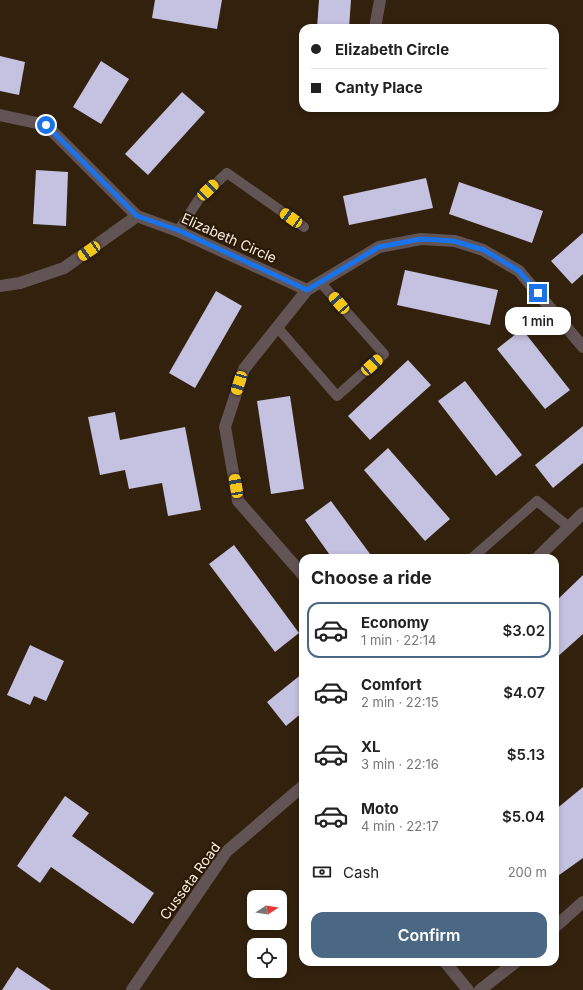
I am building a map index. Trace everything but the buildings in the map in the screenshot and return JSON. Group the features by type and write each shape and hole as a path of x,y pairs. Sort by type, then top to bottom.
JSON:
{"street":[{"path":"376,24 380,0"},
{"name":"Elizabeth Circle","path":"0,115 46,125 137,216 178,230 307,290"},
{"path":"0,286 20,284 64,268 137,216"},
{"path":"299,570 238,501 225,427 244,369 307,290 379,247 421,239 454,241 484,250 519,271 583,347"},
{"path":"541,554 583,513"},
{"name":"Cusseta Road","path":"132,990 226,852 299,789"},
{"path":"559,923 583,902"},
{"path":"448,966 468,990"},
{"path":"480,990 511,966"}],"lane":[{"path":"178,230 199,199 227,173 304,228"},
{"path":"278,327 338,396 384,354 320,282"},
{"path":"477,554 537,501 569,527"}],"route":[{"path":"46,125 137,216 178,230 307,290 379,247 421,239 454,241 484,250 519,271 538,293"}]}
